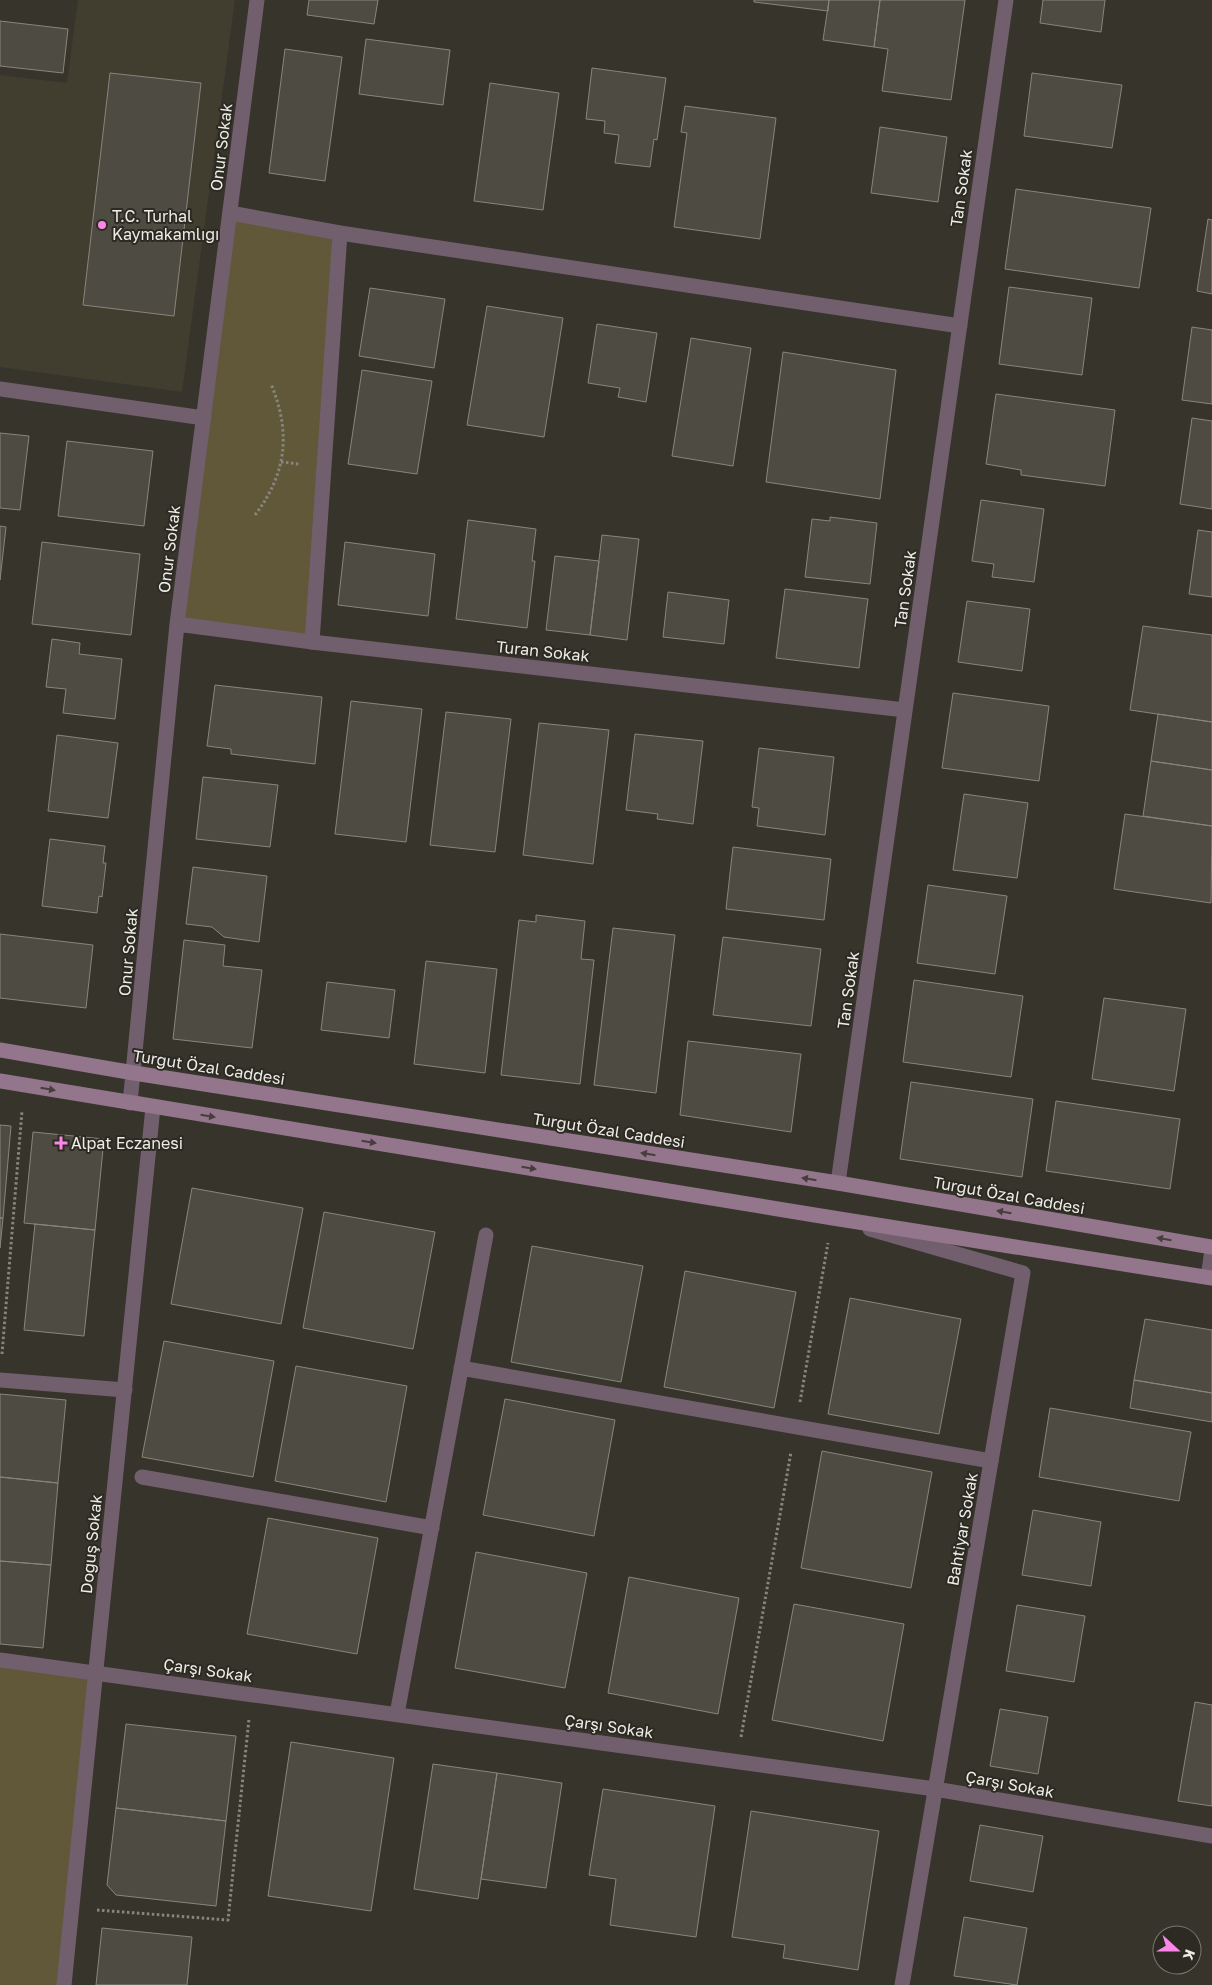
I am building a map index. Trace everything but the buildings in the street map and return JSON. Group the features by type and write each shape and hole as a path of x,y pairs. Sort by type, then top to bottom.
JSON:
{"street":[{"name":"Onur Sokak","path":"130,1103 177,624 257,0"},
{"name":"Tan Sokak","path":"838,1184 1006,0"},
{"path":"230,213 340,233 960,326"},
{"path":"312,642 340,233"},
{"path":"0,389 204,418"},
{"name":"Turan Sokak","path":"177,624 312,642 905,710"},
{"name":"Turgut Özal Caddesi","path":"0,1050 134,1073 838,1184 1212,1248"},
{"path":"0,1081 833,1218 1210,1277 1212,1248"},
{"name":"Doğuş Sokak","path":"64,1985 153,1107"},
{"name":"Bahtiyar Sokak","path":"833,1218 1023,1273 902,1985"},
{"path":"397,1714 486,1235"},
{"path":"461,1368 991,1461"},
{"path":"0,1380 124,1390"},
{"path":"142,1477 432,1528"},
{"name":"Çarşı Sokak","path":"0,1660 935,1789 1212,1836"}],"path":[{"path":"255,515 264,504 277,477 284,442 279,402 272,384"},
{"path":"0,1380 24,1085"},
{"path":"736,1761 833,1218"},
{"path":"71,1908 228,1920 252,1694"}],"shaded area":[{"name":"T.C. Turhal Kaymakamlığı","path":"78,0 235,0 182,392 0,367 0,75 67,83"},
{"path":"230,213 340,233 312,642 177,624"},
{"path":"0,1660 96,1672 64,1985 0,1985"}],"place":[{"name":"T.C. Turhal Kaymakamlığı","path":"102,225"},
{"name":"Alpat Eczanesi","path":"61,1143"}]}
